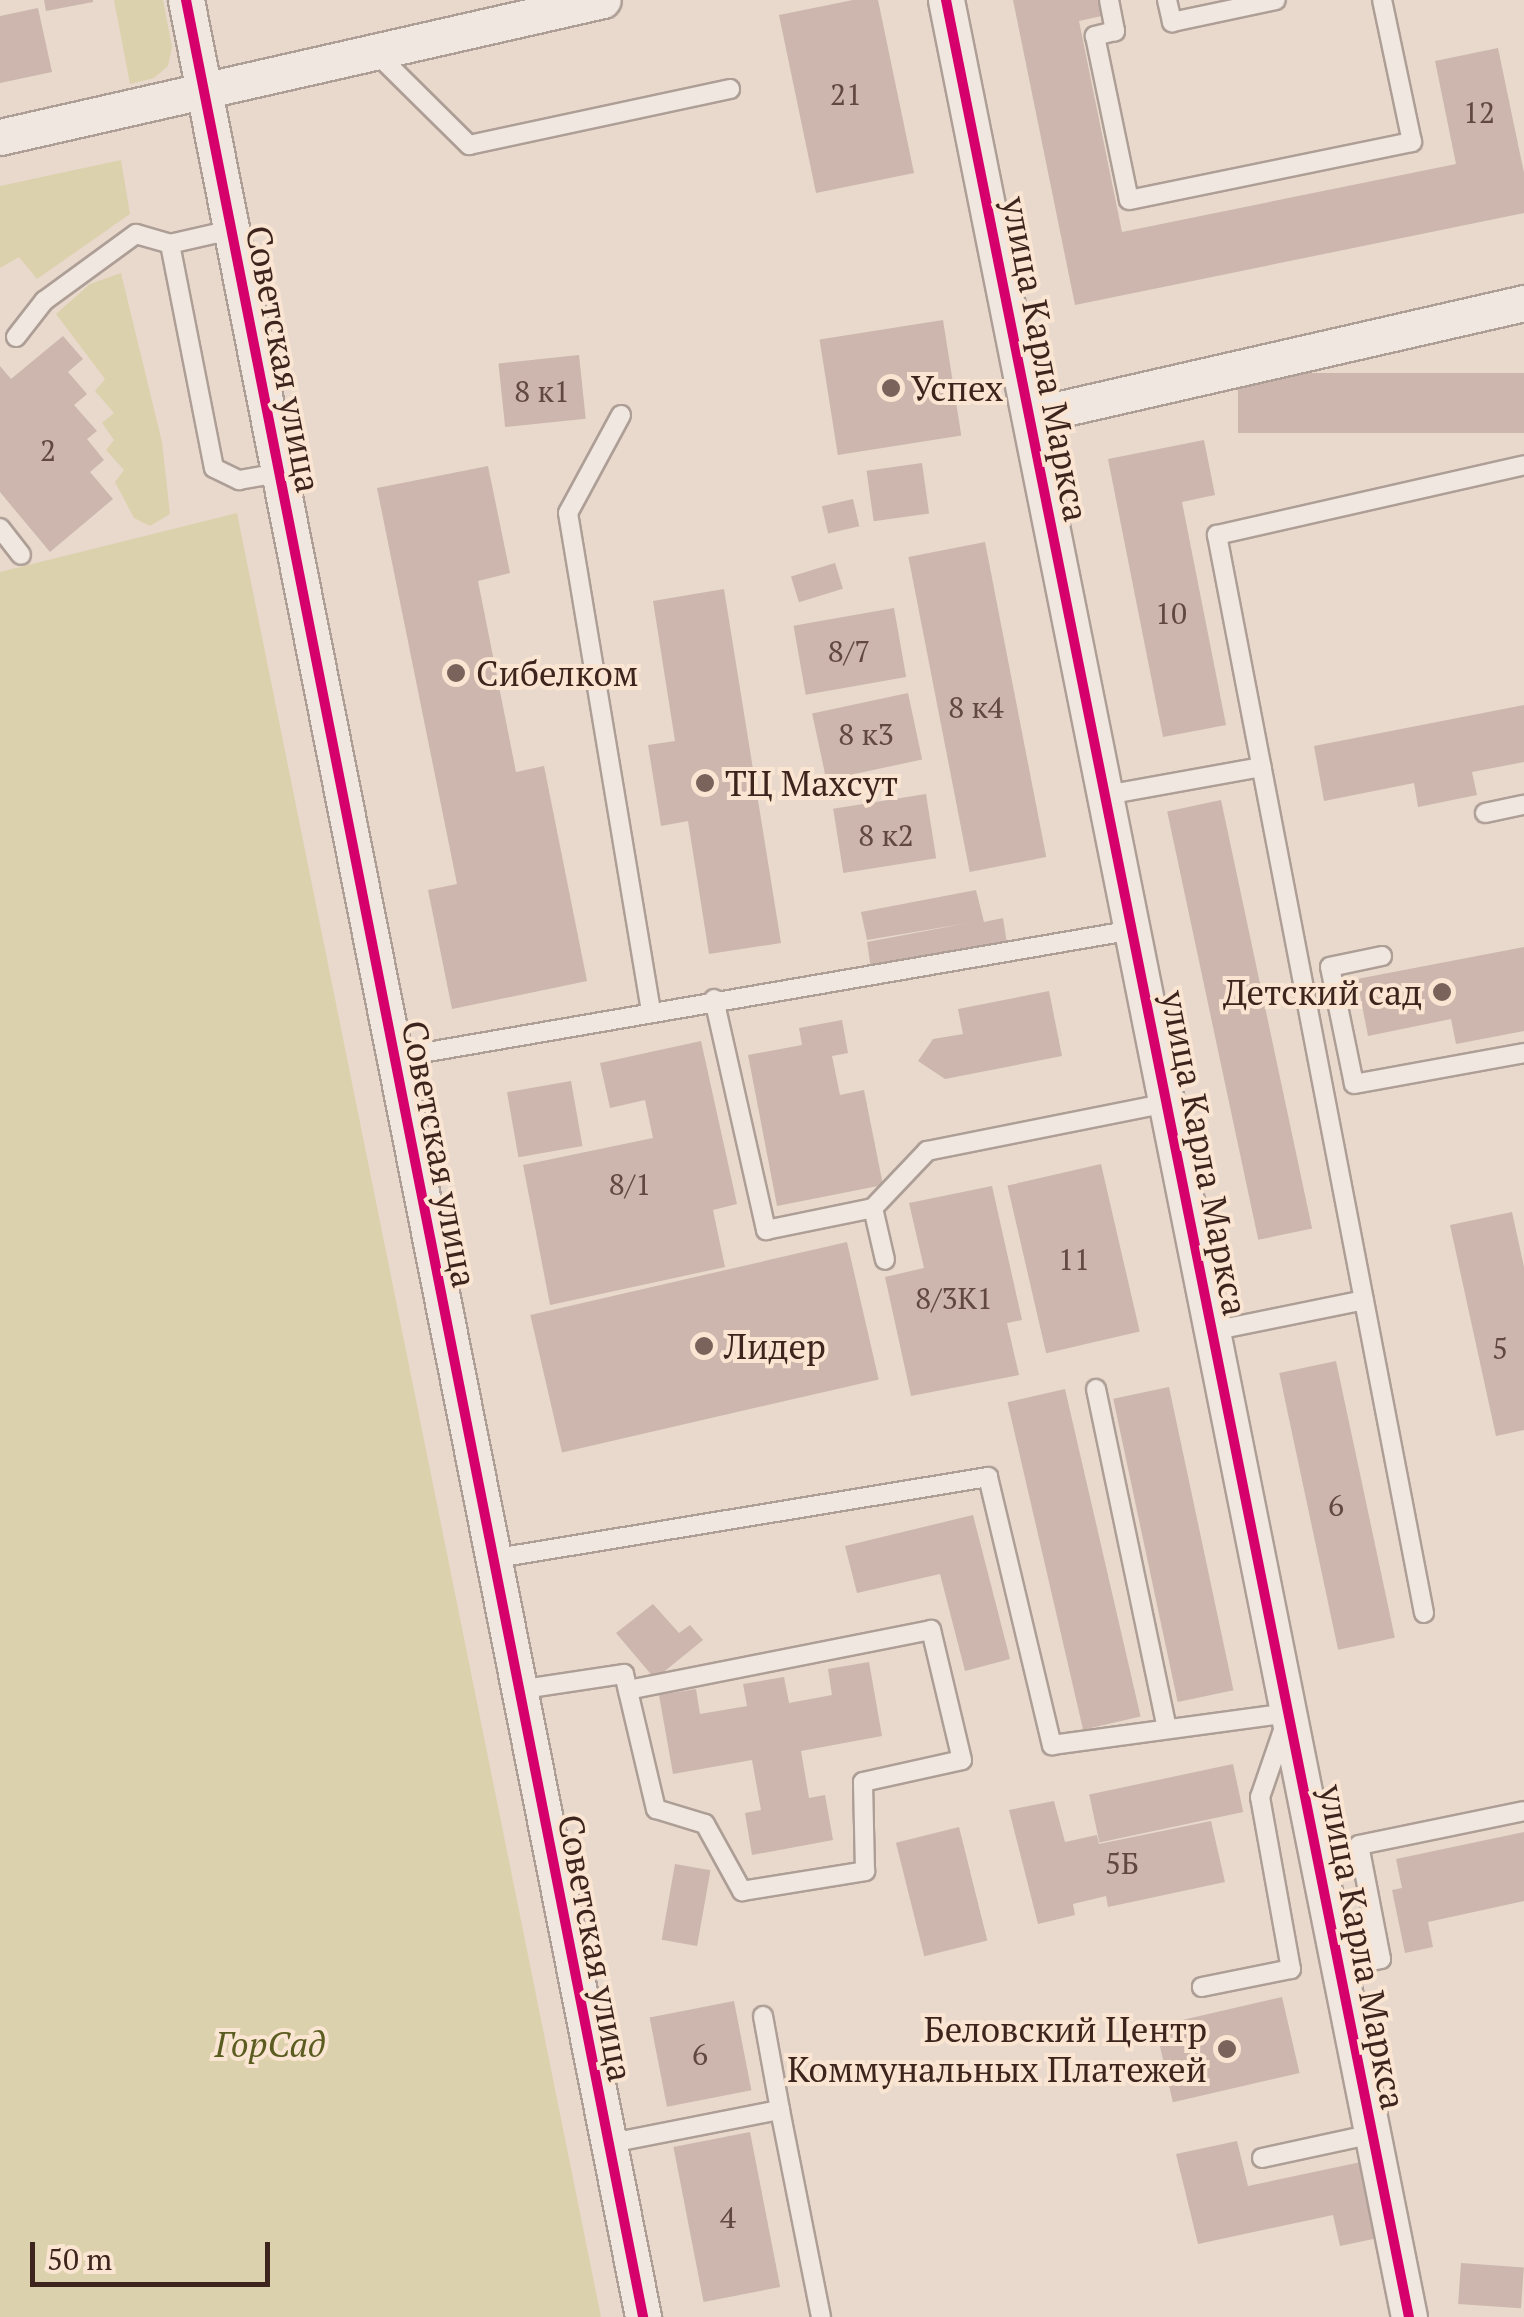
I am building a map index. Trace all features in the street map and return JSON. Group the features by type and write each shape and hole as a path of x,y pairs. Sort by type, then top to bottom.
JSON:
{"street":[{"name":"Советская улица","path":"186,0 643,2317"},
{"path":"0,137 376,53 490,13 603,0"},
{"name":"улица Карла Маркса","path":"946,0 1409,2317"},
{"path":"1030,416 1524,304"}],"lane":[{"path":"1108,0 1115,31 1095,36 1129,200 1412,142 1382,0"},
{"path":"1167,0 1172,22 1276,0"},
{"path":"376,53 468,145 730,89"},
{"path":"16,337 44,300 136,234 170,244 231,230"},
{"path":"170,244 214,468 239,480 278,473"},
{"path":"621,415 568,513 651,1010"},
{"path":"1424,1613 1217,535 1524,465"},
{"path":"0,528 22,555"},
{"path":"1106,796 1261,766"},
{"path":"1485,813 1524,805"},
{"path":"393,1058 824,979 868,981 1132,930"},
{"path":"1382,956 1330,968 1354,1084 1524,1053"},
{"path":"714,1000 766,1230 873,1208 927,1151 1167,1103"},
{"path":"873,1208 884,1260"},
{"path":"1212,1331 1364,1300"},
{"path":"1096,1389 1167,1729"},
{"path":"491,1559 988,1477 1052,1744 1289,1713 1260,1797 1291,1969 1202,1987"},
{"path":"517,1690 624,1674 656,1809 705,1824 742,1892 864,1871 864,1782 962,1760 932,1630 628,1690"},
{"path":"1340,1968 1381,1959 1359,1845 1524,1811"},
{"path":"763,2016 821,2317"},
{"path":"606,2144 780,2110"},
{"path":"1262,2158 1373,2134"}],"green space":[{"path":"114,0 163,0 172,47 168,66 154,78 130,84"},
{"path":"121,160 130,214 37,279 19,257 0,268 0,186"},
{"path":"121,273 162,442 170,514 150,526 134,518 115,482 124,470 106,450 114,440 102,423 114,413 95,391 105,379 56,314 90,284"},
{"name":"ГорСад","path":"237,513 601,2317 0,2317 0,572"}],"building":[{"path":"44,0 93,0 93,2 46,11"},
{"path":"853,0 878,0 914,173 816,193 779,15"},
{"path":"1013,0 1103,0 1106,15 1079,21 1122,232 1456,164 1435,61 1498,48 1524,173 1524,213 1075,305"},
{"path":"38,8 52,72 0,83 0,16"},
{"name":"Успех","path":"943,320 961,436 838,455 820,340"},
{"path":"63,336 83,359 68,372 87,394 74,405 97,431 87,439 104,460 90,472 113,499 50,552 0,492 0,366 11,379"},
{"path":"579,355 586,419 505,427 498,363"},
{"path":"1238,373 1524,373 1524,433 1238,433"},
{"path":"1204,440 1215,495 1182,502 1226,725 1163,737 1108,459"},
{"path":"922,463 929,514 874,521 867,471"},
{"name":"Сибелком","path":"488,466 510,573 478,581 516,772 544,766 587,981 452,1009 428,890 457,884 377,488"},
{"path":"853,499 859,526 828,533 822,506"},
{"path":"985,542 1046,857 970,872 908,557"},
{"path":"835,563 843,589 799,602 791,576"},
{"name":"ТЦ Махсут","path":"724,589 781,943 709,954 688,821 661,826 648,745 675,741 653,601"},
{"path":"894,608 906,677 806,695 794,626"},
{"path":"908,693 922,760 826,780 812,713"},
{"path":"1524,705 1524,762 1472,772 1477,795 1418,807 1414,783 1324,801 1314,746"},
{"path":"926,794 936,858 843,873 833,809"},
{"path":"1221,800 1312,1228 1258,1240 1167,811"},
{"path":"976,890 984,922 1003,918 1007,944 871,969 867,942 968,923 867,940 861,912"},
{"name":"Детский сад","path":"1524,947 1524,1031 1456,1044 1451,1019 1368,1036 1357,979"},
{"path":"1049,991 1062,1056 945,1079 918,1061 933,1039 963,1034 958,1009"},
{"path":"842,1020 848,1053 832,1056 840,1095 864,1090 883,1185 777,1206 748,1055 802,1045 799,1028"},
{"path":"701,1041 737,1204 713,1210 725,1267 550,1305 523,1165 653,1138 645,1100 610,1108 600,1063"},
{"path":"571,1081 582,1146 518,1157 507,1092"},
{"path":"1101,1164 1140,1332 1046,1353 1007,1186"},
{"path":"992,1186 1022,1320 1007,1323 1019,1375 911,1396 885,1277 924,1268 909,1203"},
{"path":"1512,1212 1524,1267 1524,1430 1496,1436 1450,1225"},
{"name":"Лидер","path":"847,1242 879,1379 562,1452 530,1315"},
{"path":"1336,1361 1395,1638 1338,1650 1279,1373"},
{"path":"1169,1387 1233,1690 1178,1702 1113,1399"},
{"path":"1065,1389 1141,1716 1083,1730 1008,1402"},
{"path":"973,1515 1010,1659 965,1671 940,1574 857,1593 845,1546"},
{"path":"653,1604 679,1633 690,1625 703,1640 655,1679 616,1633"},
{"path":"869,1662 882,1736 801,1751 809,1798 825,1795 833,1840 752,1855 745,1813 761,1810 752,1760 673,1774 659,1695 696,1689 700,1714 747,1706 743,1684 784,1677 789,1703 832,1695 828,1669"},
{"path":"1233,1764 1243,1812 1099,1842 1089,1795"},
{"path":"1054,1801 1065,1842 1097,1835 1099,1844 1211,1821 1225,1882 1108,1907 1106,1896 1073,1904 1075,1915 1038,1924 1009,1810"},
{"path":"959,1827 987,1941 924,1956 896,1843"},
{"path":"1524,1832 1524,1901 1428,1922 1433,1947 1405,1953 1392,1890 1402,1888 1396,1859"},
{"path":"675,1864 710,1870 697,1946 662,1940"},
{"name":"Беловский Центр Коммунальных Платежей","path":"1282,1997 1300,2073 1173,2102 1155,2026"},
{"path":"734,2001 751,2090 667,2107 650,2017"},
{"path":"750,2132 780,2287 704,2302 673,2147"},
{"path":"1237,2141 1248,2186 1361,2162 1378,2238 1340,2246 1333,2215 1198,2244 1176,2154"},
{"path":"1461,2263 1524,2267 1521,2308 1458,2304"}],"cycle path":[{"path":"186,0 643,2317"},
{"path":"946,0 1409,2317"}],"place":[{"name":"Успех","path":"891,388"},
{"name":"Сибелком","path":"456,673"},
{"name":"ТЦ Махсут","path":"705,783"},
{"name":"Детский сад","path":"1442,992"},
{"name":"Лидер","path":"704,1346"},
{"name":"Беловский Центр Коммунальных Платежей","path":"1227,2049"}]}
